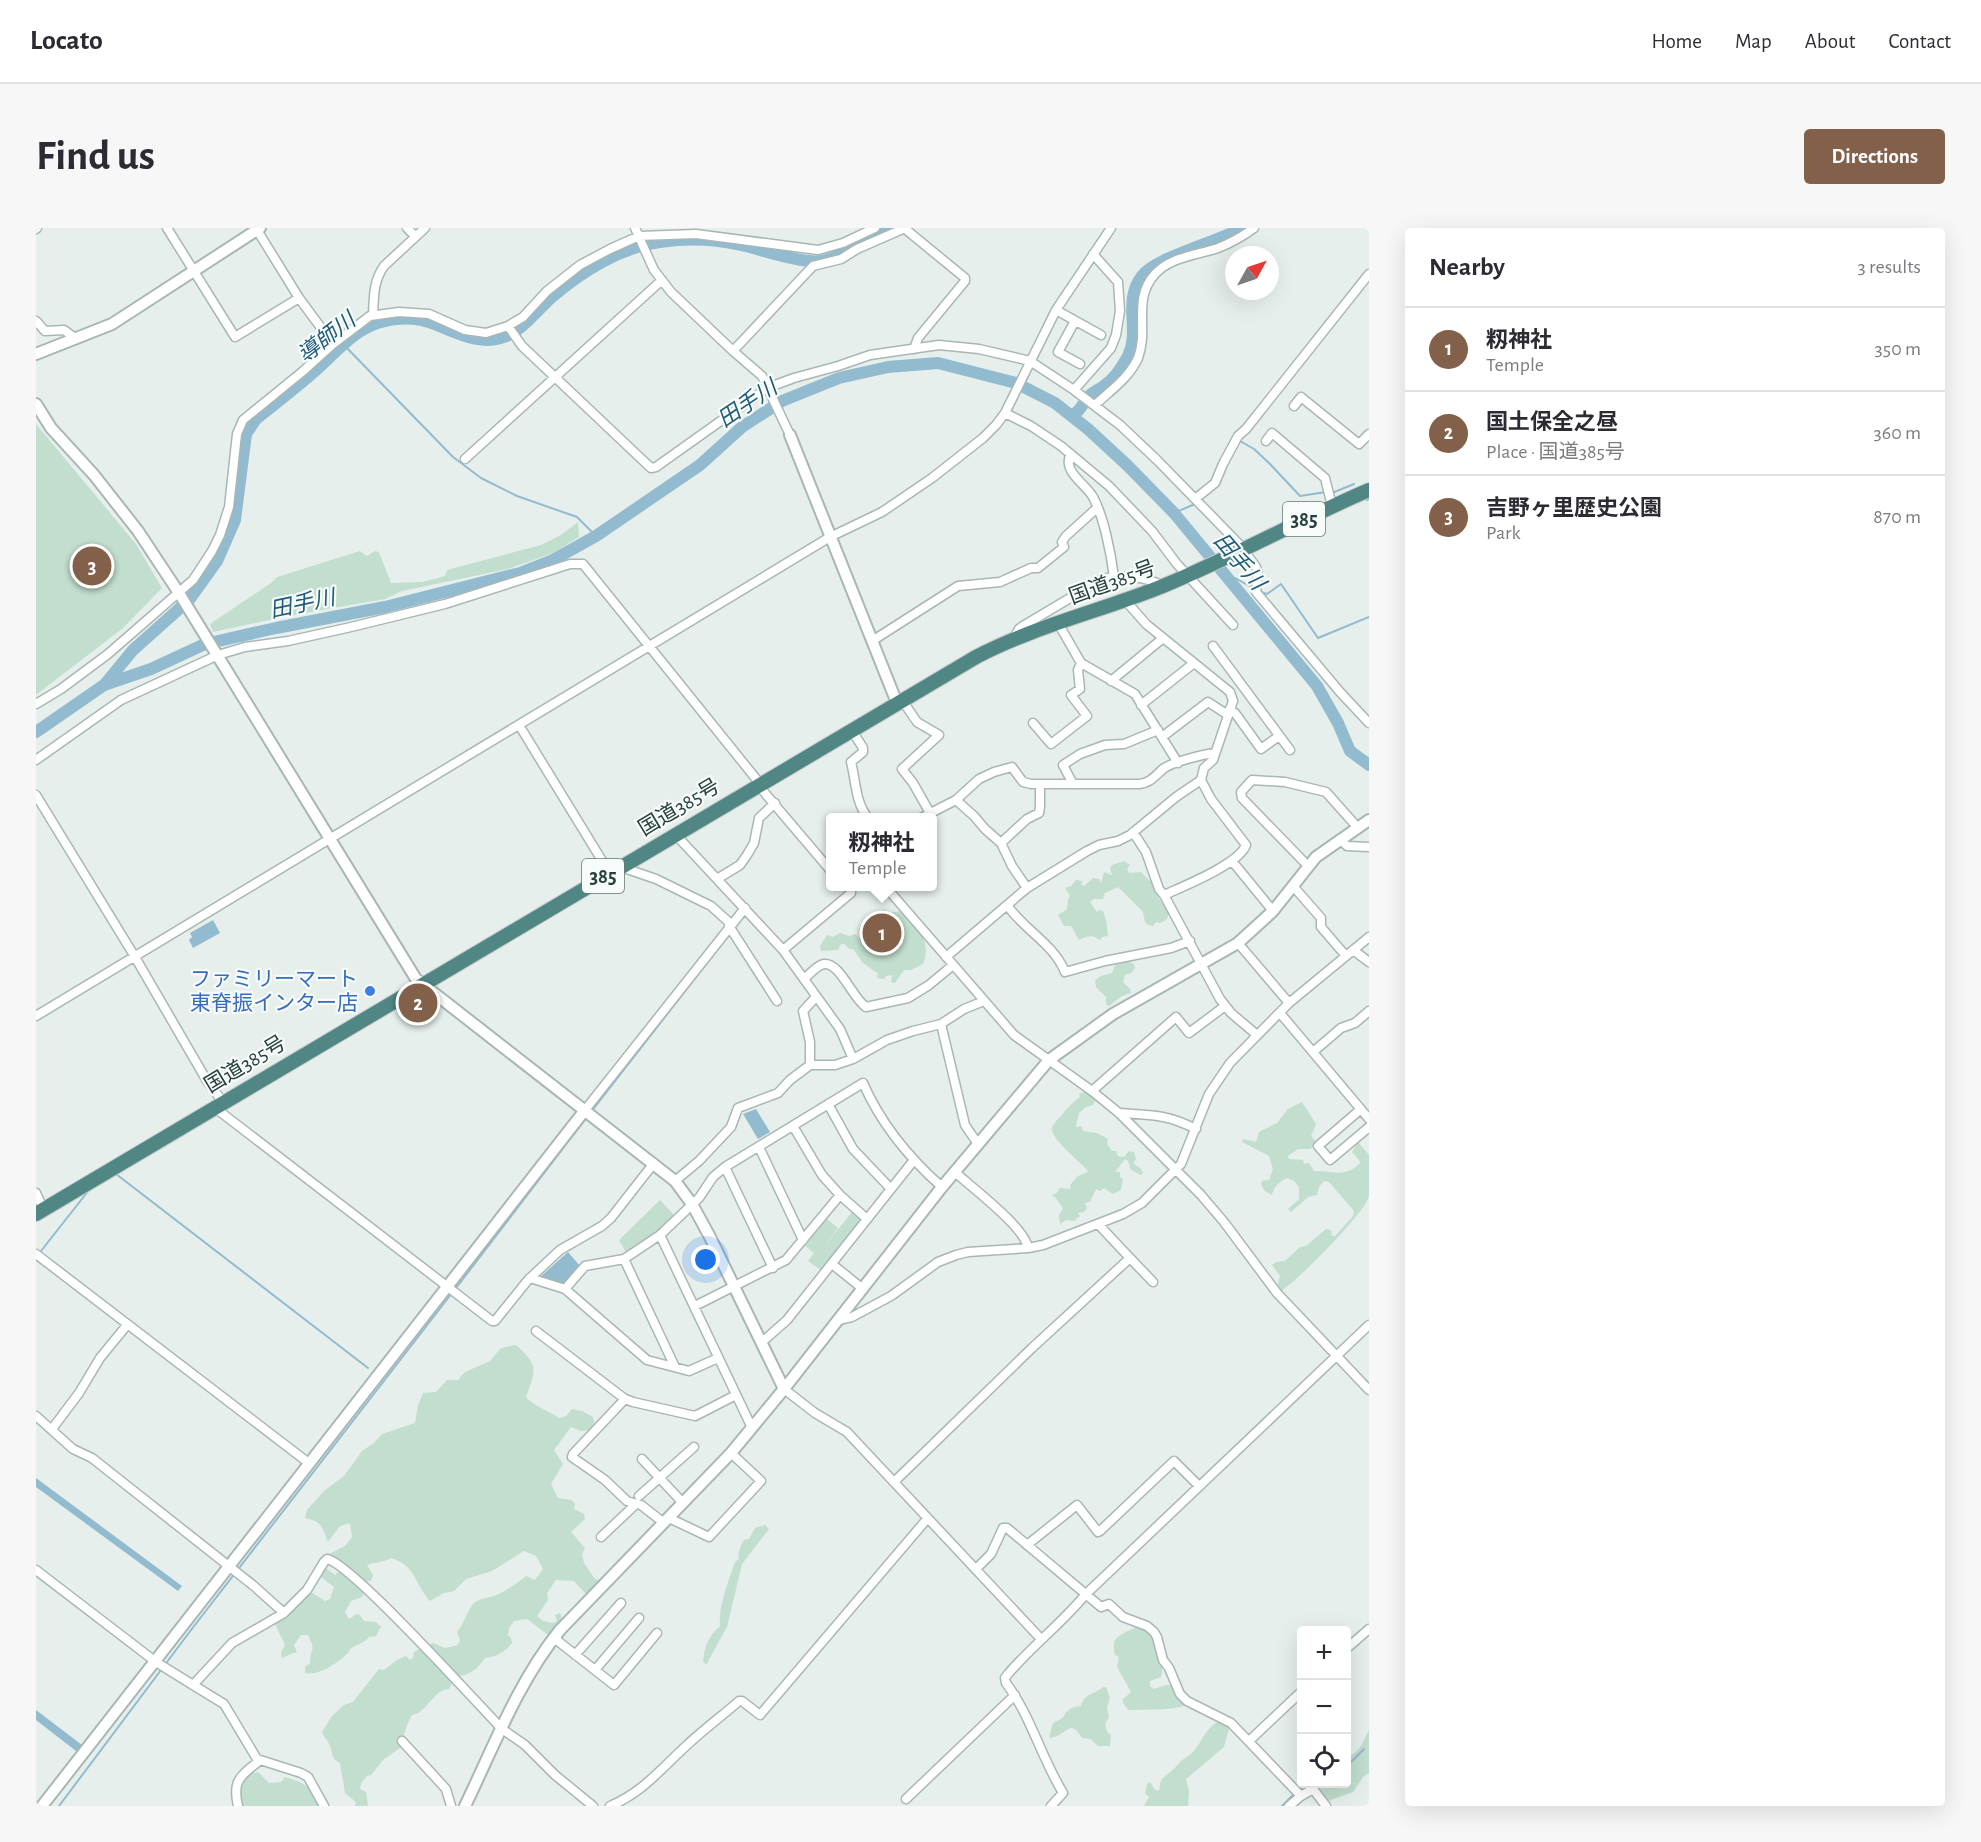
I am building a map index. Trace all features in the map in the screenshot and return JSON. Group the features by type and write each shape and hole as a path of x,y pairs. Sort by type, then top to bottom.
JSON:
{"highway":[{"name":"国道385号","path":"41,1211 976,657 1014,639 1188,576 1241,550 1329,496 1369,490"}],"street":[{"path":"167,228 235,337 299,298"},
{"path":"407,228 415,236"},
{"path":"373,315 374,290 379,273 425,228"},
{"path":"696,234 704,228"},
{"path":"36,704 96,664 179,593 203,566 219,536 229,507 237,434 243,420 357,324 373,315 399,312 429,314 474,332 486,333 508,326 523,316 547,291 580,265 637,232 696,234 818,250 843,243 875,228"},
{"path":"733,351 813,266 841,259 857,249 905,228 965,278 965,281 918,339 914,349"},
{"path":"36,1016 830,537 882,512 932,478 996,425 1056,310 1111,228"},
{"path":"1095,405 1122,382 1138,357 1142,338 1142,299 1144,291 1155,274 1171,263 1220,247 1254,228"},
{"path":"36,354 112,324 259,229 299,298 333,344"},
{"path":"637,232 645,251 671,292 762,376 790,435 872,641 899,701 917,722 939,735 902,769 930,813 956,800 979,779 1012,767 1023,782 1040,784 1145,783 1155,778 1166,767 1214,756"},
{"path":"1078,393 1111,348 1120,311 1118,282 1092,254"},
{"path":"1195,499 1215,483 1238,436 1246,429 1369,274"},
{"path":"465,459 662,280"},
{"path":"1056,310 1101,335"},
{"path":"36,321 45,331 64,330 75,338"},
{"path":"1075,321 1058,352 1080,364"},
{"path":"508,326 517,341 651,468 656,467 767,388 870,355 939,345 979,349 1028,363 1095,405 1157,460 1195,499 1256,567 1258,574 1256,592 1369,723"},
{"path":"1294,406 1301,397 1359,444 1369,434"},
{"path":"36,404 51,428 94,475 138,531 179,593 416,979 675,1181 693,1204 784,1389 815,1413 847,1432 1041,1639"},
{"path":"1005,411 1071,454 1109,486 1233,625"},
{"path":"1266,441 1272,434 1325,478 1329,496"},
{"path":"1071,454 1068,459 1070,469 1092,495 1097,508 1111,556 1114,577"},
{"path":"872,641 958,586 1000,582 1031,568 1038,568 1064,547 1062,542 1066,536 1097,508"},
{"path":"36,760 121,700 218,655 245,647 288,641 445,604 570,564 583,564 757,780 758,785 826,864"},
{"path":"1014,639 1023,626 1102,579 1147,578 1163,586"},
{"path":"1125,600 1139,618 1162,639 1232,696"},
{"path":"1058,623 1081,663 1134,694 1178,763"},
{"path":"1111,681 1162,639"},
{"path":"1214,646 1290,750"},
{"path":"1033,723 1051,744 1087,716 1071,695 1080,689 1078,670 1081,663"},
{"path":"1141,705 1194,663"},
{"path":"946,957 1027,888 1087,851 1099,845 1118,841 1133,832 1201,780 1204,768 1214,756 1232,696 1244,687"},
{"path":"1073,784 1064,765 1080,754 1105,745 1124,744 1160,733 1208,702 1235,713 1261,749 1279,736"},
{"path":"519,725 614,870 656,879 711,906 730,925 777,1001"},
{"path":"851,729 863,748 863,752 851,762 858,801 864,813"},
{"path":"1164,896 1232,861 1246,849 1246,845 1211,799 1201,780"},
{"path":"1308,866 1242,798 1241,792 1252,780 1285,782 1326,792 1358,828"},
{"path":"1001,843 1028,819 1039,813 1040,784"},
{"path":"36,795 135,957 207,1081 218,1105 492,1321 495,1321 530,1278 560,1250 602,1226 611,1218 654,1163"},
{"path":"956,800 1001,843 1012,866 1027,888"},
{"path":"717,879 740,865 754,843 759,818 775,803"},
{"path":"465,1806 531,1670 554,1638 731,1453 942,1187 1049,1060 1113,1014 1238,943 1273,911 1308,866 1324,850 1369,820"},
{"path":"1133,832 1146,852 1159,889 1225,1006 1257,1035"},
{"path":"675,834 783,950 840,1029 853,1059"},
{"path":"1340,839 1347,846 1369,846"},
{"path":"1232,861 1273,911"},
{"path":"1293,886 1321,918 1321,927 1346,956"},
{"path":"783,950 850,891"},
{"path":"889,891 1014,1035 1119,1113 1176,1171 1224,1221 1277,1293 1369,1390"},
{"path":"1007,905 1015,917 1051,949 1065,972 1105,961 1170,948 1190,941"},
{"path":"42,1806 745,908"},
{"path":"838,1320 852,1317 891,1296 938,1262 956,1255 1044,1245 1133,1210 1176,1171 1187,1153 1209,1094 1220,1076 1289,1003 1369,937"},
{"path":"1238,943 1289,1003"},
{"path":"1353,950 1369,962"},
{"path":"805,978 817,967 823,964 830,965 841,974 850,990 866,1007 908,998 929,985 953,965"},
{"path":"810,1065 810,1042 803,1011 816,997"},
{"path":"675,1181 699,1161 730,1127 738,1108 778,1093 790,1080 810,1065 835,1065 853,1059 887,1040 942,1024 964,1009 984,1001"},
{"path":"1092,1091 1176,1017 1189,1033 1225,1006"},
{"path":"1313,1052 1341,1028 1355,1023 1369,1011"},
{"path":"1280,1013 1369,1119"},
{"path":"942,1024 965,1125 978,1144"},
{"path":"565,1289 585,1266 624,1259 660,1235 693,1204 713,1177 725,1167 863,1083 878,1113 914,1160 942,1187"},
{"path":"828,1104 854,1149 891,1189"},
{"path":"1361,1109 1318,1146 1330,1160 1369,1127"},
{"path":"1119,1113 1145,1113 1162,1116 1196,1129"},
{"path":"793,1126 816,1166 840,1195 867,1219"},
{"path":"759,1147 803,1240"},
{"path":"761,1343 788,1320 914,1160"},
{"path":"725,1167 773,1268"},
{"path":"955,1172 1015,1226 1026,1240 1028,1248"},
{"path":"36,1193 41,1204 41,1211"},
{"path":"695,1306 773,1268 792,1255 840,1195"},
{"path":"1098,1224 1153,1282"},
{"path":"660,1235 752,1428"},
{"path":"36,1254 310,1464"},
{"path":"894,1482 1032,1348 1130,1258"},
{"path":"624,1259 675,1367"},
{"path":"832,1264 863,1289"},
{"path":"530,1278 565,1289 647,1360 689,1371 718,1358"},
{"path":"1051,1806 1063,1793 1046,1762 1024,1710 1005,1678 1086,1594 1369,1325"},
{"path":"52,1429 79,1393 100,1358 127,1326"},
{"path":"536,1331 625,1399 695,1416 736,1395"},
{"path":"625,1399 572,1457 605,1480 627,1501 638,1500"},
{"path":"36,1416 73,1449 92,1458 230,1567 284,1613"},
{"path":"601,1537 659,1478 694,1447"},
{"path":"638,1500 666,1521 709,1537 761,1481 731,1453"},
{"path":"642,1459 683,1503"},
{"path":"1027,1545 1077,1505 1098,1532 1100,1531 1174,1461 1199,1486"},
{"path":"610,1806 632,1795 661,1772 687,1745 739,1701 760,1715 927,1519"},
{"path":"976,1569 991,1554 1004,1527 1101,1607 1109,1604 1123,1617 1147,1626 1157,1637 1163,1660 1180,1694 1198,1708 1231,1723 1301,1796"},
{"path":"193,1685 232,1643 284,1613 307,1590 324,1562 331,1559 380,1600 502,1729 525,1745 555,1775 593,1806"},
{"path":"36,1570 156,1662 224,1704 259,1761 285,1767 308,1777 324,1806"},
{"path":"575,1655 621,1603"},
{"path":"595,1670 639,1618"},
{"path":"1351,1645 1369,1629"},
{"path":"554,1638 614,1685 657,1633"},
{"path":"906,1799 1015,1695"},
{"path":"1249,1741 1297,1696"},
{"path":"402,1741 446,1789 451,1806"},
{"path":"238,1806 236,1786 239,1778 259,1761"},
{"path":"1289,1806 1313,1789 1326,1806"}],"green space":[{"path":"36,424 136,544 162,588 123,628 36,695"},
{"path":"578,522 579,537 553,553 508,569 402,591 385,599 213,632 210,624 277,577 360,551 367,556 375,551 379,552 391,583 423,582 445,576 447,570 541,545 561,535"},
{"path":"1124,861 1130,865 1127,869 1129,873 1141,872 1153,884 1156,894 1169,914 1166,920 1156,922 1153,926 1148,925 1143,912 1118,887 1105,893 1103,899 1094,899 1090,902 1097,912 1103,911 1108,936 1100,940 1090,936 1079,940 1071,926 1064,926 1058,915 1066,910 1070,896 1065,888 1071,886 1076,880 1083,881 1081,884 1084,886 1093,878 1099,879 1101,883 1104,872 1112,875 1110,868 1112,865"},
{"path":"884,909 888,913 901,911 918,929 926,948 923,964 911,970 904,970 895,983 891,982 892,975 884,979 877,978 878,974 862,962 854,950 845,944 841,944 838,950 821,951 820,946 827,935 833,937 840,933 849,936 855,934 860,938 864,936 867,926 874,925 876,913"},
{"path":"1128,961 1134,964 1135,968 1131,973 1125,975 1123,982 1131,993 1122,996 1109,1006 1106,1004 1106,997 1096,987 1095,980 1112,973 1115,965"},
{"path":"1087,1091 1096,1099 1093,1105 1079,1113 1076,1126 1081,1126 1083,1131 1097,1133 1108,1139 1107,1144 1112,1151 1116,1151 1118,1156 1124,1157 1129,1151 1134,1152 1136,1159 1133,1163 1143,1173 1141,1175 1131,1170 1125,1159 1115,1172 1120,1172 1120,1177 1123,1179 1121,1190 1113,1194 1104,1188 1100,1191 1096,1189 1090,1202 1085,1203 1087,1208 1084,1212 1078,1213 1080,1216 1074,1221 1066,1220 1060,1224 1059,1215 1063,1208 1055,1197 1052,1197 1054,1193 1056,1194 1060,1188 1071,1189 1070,1185 1078,1176 1088,1171 1060,1143 1052,1132 1052,1128 1080,1097 1079,1094"},
{"path":"1302,1102 1316,1124 1311,1136 1317,1143 1310,1149 1298,1149 1288,1156 1289,1159 1303,1160 1304,1164 1309,1163 1314,1171 1338,1173 1349,1171 1360,1163 1352,1152 1358,1142 1369,1155 1369,1196 1344,1231 1281,1291 1277,1287 1280,1276 1272,1265 1285,1261 1300,1247 1306,1246 1326,1229 1331,1230 1332,1236 1335,1236 1353,1216 1354,1211 1329,1182 1324,1181 1317,1195 1308,1197 1291,1212 1288,1209 1299,1199 1299,1187 1294,1181 1287,1178 1282,1181 1272,1195 1261,1185 1262,1181 1269,1180 1273,1169 1269,1156 1242,1142 1243,1139 1256,1142 1259,1132 1277,1123 1288,1109"},
{"path":"660,1200 675,1216 657,1232 626,1252 619,1240"},
{"path":"853,1211 861,1217 861,1221 822,1271 808,1261 814,1253 805,1246 827,1219 838,1228 822,1249"},
{"path":"516,1345 532,1363 532,1380 526,1397 529,1400 559,1418 566,1416 572,1409 593,1417 594,1423 589,1430 581,1431 571,1427 554,1450 563,1464 551,1484 558,1498 572,1500 575,1504 574,1509 584,1514 585,1519 571,1532 585,1548 582,1554 584,1563 595,1579 600,1580 597,1587 586,1594 574,1581 556,1580 547,1593 548,1600 537,1616 543,1621 553,1623 557,1621 555,1615 560,1613 563,1621 548,1635 527,1619 514,1621 509,1628 508,1635 512,1643 509,1646 497,1655 485,1658 470,1673 459,1676 428,1645 433,1643 445,1648 458,1645 460,1640 457,1632 474,1603 501,1593 526,1576 535,1580 543,1569 536,1556 524,1551 492,1571 466,1579 454,1591 444,1593 430,1601 411,1571 399,1561 391,1558 367,1565 373,1575 371,1581 364,1581 329,1554 345,1546 352,1537 350,1523 340,1526 328,1542 321,1526 305,1518 307,1510 324,1491 344,1476 362,1451 382,1434 415,1423 423,1393 436,1392 447,1380 458,1380 465,1372 490,1361 501,1348"},
{"path":"765,1525 769,1529 742,1564 727,1627 706,1665 703,1661 706,1646 720,1626 722,1602 735,1562 739,1559 741,1547 755,1528"},
{"path":"326,1568 335,1575 338,1572 337,1569 341,1570 365,1591 362,1597 351,1601 345,1612 348,1618 359,1614 364,1621 376,1622 381,1627 376,1636 369,1637 353,1647 333,1665 316,1673 305,1673 305,1667 310,1663 313,1648 308,1635 301,1635 294,1645 297,1653 282,1658 281,1652 285,1645 275,1624 311,1592 325,1601 330,1599 334,1587 320,1576"},
{"path":"1141,1626 1155,1642 1161,1656 1161,1677 1150,1681 1150,1686 1154,1689 1171,1685 1184,1702 1184,1706 1128,1710 1123,1703 1123,1699 1131,1692 1117,1667 1119,1657 1115,1655 1114,1642 1123,1634"},
{"path":"421,1648 428,1659 435,1662 436,1668 444,1672 452,1684 449,1689 437,1694 420,1712 412,1715 400,1748 383,1760 361,1783 360,1789 366,1792 368,1806 355,1806 356,1802 345,1793 340,1763 334,1758 322,1732 332,1716 344,1705 353,1702 379,1669 384,1670 406,1656 410,1660 414,1652"},
{"path":"1106,1687 1110,1698 1107,1708 1109,1718 1105,1723 1107,1732 1111,1735 1110,1746 1098,1746 1090,1739 1082,1738 1071,1728 1049,1738 1053,1723 1063,1718 1070,1709 1081,1706 1087,1696"},
{"path":"1220,1721 1230,1725 1224,1747 1186,1779 1189,1791 1188,1806 1144,1806 1149,1797 1145,1793 1147,1784 1150,1782 1155,1790 1159,1791 1163,1778 1192,1753 1215,1723"},
{"path":"1369,1730 1369,1773 1363,1777 1353,1792 1328,1801 1318,1788 1351,1788 1351,1755 1363,1743"},
{"path":"258,1772 269,1783 281,1782 285,1777 302,1783 313,1793 319,1806 242,1806 241,1785 249,1774"}],"water":[{"path":"213,920 220,933 193,948 189,940 192,937 190,933"},
{"path":"756,1109 770,1132 758,1139 743,1114"},
{"path":"568,1252 580,1266 563,1284 540,1277"},
{"path":"36,1478 182,1586 178,1591 36,1487"},
{"path":"36,1710 82,1745 76,1751 36,1720"}],"waterway":[{"name":"導師川","path":"105,684 133,650 189,600 217,561 235,520 246,434 256,419 364,329 377,323 407,318 431,323 472,338 493,340 517,330 552,297 589,269 617,255 645,245 680,240 710,240 741,245 781,256 821,261 848,251 890,228"},
{"path":"1072,416 1090,395 1112,379 1128,356 1133,336 1133,296 1142,276 1160,262 1242,228"},
{"path":"344,345 453,457 481,478 517,496 577,517 596,536"},
{"name":"田手川","path":"36,732 104,685 151,669 205,644 385,607 520,573 553,560 596,536 700,465 742,427 782,401 839,378 888,367 938,363 1016,383 1055,403 1088,429 1127,465 1174,513 1317,686 1338,723 1350,751 1369,765"},
{"path":"1239,442 1254,449 1300,496 1326,492"},
{"path":"1332,493 1354,484"},
{"path":"1174,513 1195,504"},
{"path":"1228,581 1235,578 1253,588"},
{"path":"1258,591 1267,594 1281,584 1318,638 1369,617"},
{"path":"591,1112 731,932"},
{"path":"456,1288 587,1117"},
{"path":"116,1174 368,1368"},
{"path":"41,1251 89,1190"},
{"path":"59,1806 191,1630 452,1293"},
{"path":"1351,1762 1364,1749"},
{"path":"1282,1806 1295,1793"}],"place":[{"name":"吉野ヶ里歴史公園","path":"92,566"},
{"name":"籾神社","path":"882,933"},
{"name":"ファミリーマート 東脊振インター店","path":"370,991"},
{"name":"国土保全之昼","path":"418,1003"}]}
